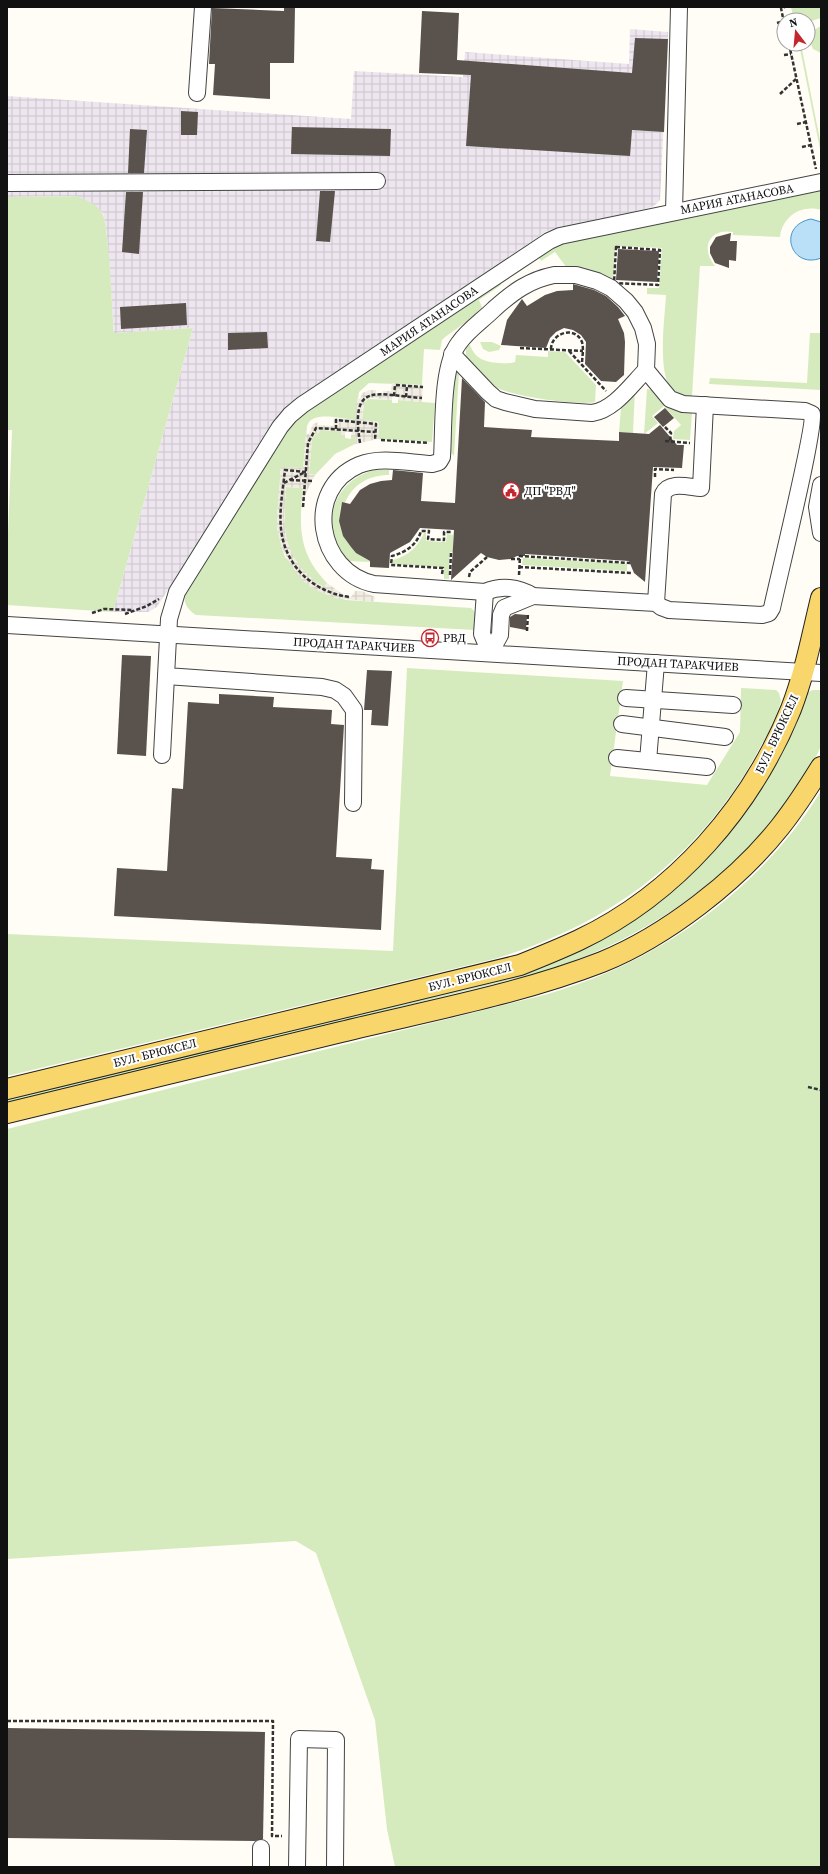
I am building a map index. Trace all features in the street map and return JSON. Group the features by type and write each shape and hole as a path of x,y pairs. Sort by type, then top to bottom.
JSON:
{"main road":[{"name":"БУЛ. БРЮКСЕЛ","path":"7,1089 520,965 580,940 618,918 656,892 688,864 727,820 756,779 772,751 791,708 812,672 821,598"},
{"name":"БУЛ. БРЮКСЕЛ","path":"7,1113 470,1001 558,978 604,961 660,932 716,892 754,856 779,829 801,799 821,767"}],"street":[{"path":"197,93 203,7"},
{"path":"674,212 679,7"},
{"name":"МАРИЯ АТАНАСОВА","path":"162,755 168,619 177,592 280,427 290,415 302,405 508,268 560,236 674,212 819,177"},
{"path":"7,183 377,181"},
{"path":"508,268 521,287"},
{"path":"490,653 500,635 501,615 504,608 533,596 656,603 661,608 669,610 762,615 769,613 772,608 813,418 812,414 805,411 683,404 670,399 646,370 646,344 640,320 631,306 610,288 589,278 569,275 540,278 521,287 468,332 458,343 452,354 447,377 441,460 432,464 375,461 359,465 338,481 329,496 324,514 324,531 328,546 336,559 352,575 365,582 384,585 485,592 492,589 509,588 525,591 533,596"},
{"path":"452,354 488,392 496,398 535,409 592,413 600,412 612,404 646,370"},
{"path":"656,603 663,494 665,488 671,486 701,488 706,405"},
{"path":"821,484 817,507 821,533"},
{"path":"485,592 482,634 490,653"},
{"name":"ПРОДАН ТАРАКЧИЕВ","path":"7,625 812,672"},
{"path":"648,762 656,663"},
{"path":"166,676 322,686 335,690 344,696 354,710 353,803"},
{"path":"626,698 733,705"},
{"path":"622,724 725,737"},
{"path":"618,758 707,767"},
{"path":"297,1867 299,1739 336,1740 335,1867"},
{"path":"261,1848 261,1867"}],"path":[{"path":"784,55 791,54 810,144 819,177"},
{"path":"780,94 796,78"},
{"path":"797,124 806,122"},
{"path":"802,147 810,144"},
{"path":"616,247 660,250 658,285 614,283 616,247"},
{"path":"551,349 552,343 556,337 562,333 568,332 575,334 580,339 583,351 582,364"},
{"path":"520,348 583,351"},
{"path":"569,350 610,395"},
{"path":"394,396 395,385 423,387"},
{"path":"406,397 407,386"},
{"path":"360,443 358,431 360,404 366,397 374,394 422,398"},
{"path":"336,429 336,420 376,424 375,440"},
{"path":"665,427 671,433 670,441"},
{"path":"303,507 308,443 313,431 318,428 375,432"},
{"path":"381,440 434,444"},
{"path":"665,441 692,443"},
{"path":"654,477 655,469"},
{"path":"306,472 285,470 281,527 288,555 299,572 316,586 336,596 349,597"},
{"path":"284,483 306,472"},
{"path":"290,480 312,481"},
{"path":"442,578 443,568 391,565 392,556 409,549 417,540 421,531 429,531 428,539 444,540 444,532 452,532"},
{"path":"450,581 451,554"},
{"path":"630,563 520,556 519,567 631,574"},
{"path":"465,581 470,572 487,557"},
{"path":"511,559 520,559"},
{"path":"125,614 147,606 161,598"},
{"path":"92,613 104,609 133,610"},
{"path":"527,631 528,613"},
{"path":"808,1087 821,1090"},
{"path":"7,1721 273,1721 272,1836 297,1836"}],"shaded area":[{"path":"630,29 668,32 660,200 654,206 647,209 547,231 289,404 280,413 157,607 148,612 113,612 193,328 114,333 107,236 103,213 76,196 7,197 7,96 351,119 354,71 463,77 465,52 629,64"},
{"path":"392,383 423,386 422,402 398,400 398,397 392,397 392,400 371,398 366,400 363,406 362,420 379,422 378,439 355,444 356,436 351,436 352,432 345,432 345,435 340,435 340,431 320,430 319,433 315,434 312,439 309,474 315,475 306,493 301,509 303,488 286,487 284,518 286,537 292,554 301,568 317,583 324,587 327,583 344,595 351,597 355,591 362,591 375,597 374,602 335,598 314,589 302,580 291,565 282,548 277,528 281,467 303,468 306,434 309,434 313,424 318,422 318,425 333,426 334,418 355,420 357,398 360,399 362,393 370,390 376,390 376,393 391,391"}],"green space":[{"path":"791,7 821,7 821,18 816,20 816,12 792,12"},
{"path":"821,26 821,53 816,50 816,29"},
{"path":"801,52 803,52 821,145 821,154"},
{"path":"821,189 821,210 806,209 794,214 784,224 780,237 733,235 733,232 725,232 718,233 709,241 708,253 715,266 700,266 692,396 680,395 674,392 668,384 663,361 663,331 666,295 647,294 647,288 659,288 662,248 615,246 613,281 588,270 567,268 555,252 541,261 538,255 561,243"},
{"path":"76,196 97,207 102,213 104,220 107,233 114,333 193,328 113,612 7,605 7,559 12,430 7,430 7,197"},
{"path":"500,280 501,285 479,300 483,310 445,337 442,340 440,350 424,349 422,385 369,383 359,392 355,420 335,417 321,417 310,421 307,426 303,468 281,467 277,518 277,528 285,557 323,593 346,600 471,608 476,613 475,630 196,615 190,610 185,603 185,593 287,430 300,415"},
{"path":"810,333 821,333 821,390 709,384 710,378 807,383"},
{"path":"480,342 492,342 501,346 499,350 489,352 483,349"},
{"path":"470,345 475,354 481,359 499,363 515,362 516,355 548,357 548,351 565,352 596,385 595,402 574,403 542,399 500,389 492,385 466,358 466,347"},
{"path":"454,371 459,372 454,456 450,452 450,446"},
{"path":"635,389 633,433 619,432 621,408"},
{"path":"647,389 653,390 669,407 678,411 692,412 690,440 673,439 674,431 681,425 664,406 652,416 658,423 644,434"},
{"path":"368,399 392,400 392,403 398,403 398,400 435,403 432,442 378,439 379,422 362,420 364,403"},
{"path":"320,430 340,431 340,435 345,435 345,438 351,439 351,436 356,436 355,444 335,454 315,475 309,474 312,438"},
{"path":"375,470 389,470 389,475 382,475 362,482 352,491 345,503 342,502 340,520 344,537 355,551 370,562 349,561 339,549 334,535 332,521 334,508 339,495 348,484 360,476"},
{"path":"286,487 303,488 301,527 303,539 310,561 327,583 324,587 310,578 300,568 292,556 285,531"},
{"path":"424,533 426,533 426,541 446,542 447,534 453,535 453,552 450,552 449,579 444,579 444,567 393,564 393,560 403,556 416,547"},
{"path":"523,558 627,564 627,571 522,565"},
{"path":"407,668 623,681 610,776 707,785 740,732 741,688 776,690 779,693 781,701 770,728 746,772 723,806 697,837 669,864 638,889 605,911 570,930 533,946 494,959 7,1076 7,934 393,951"},
{"path":"813,690 821,690 822,729 820,748 810,767 773,819 747,849 686,901 652,923 617,942 580,959 542,972 7,1104 7,1099 515,974 706,858 738,821 764,782 786,741 805,697 808,692"},
{"path":"821,791 821,1867 395,1867 387,1829 375,1720 316,1553 296,1541 7,1559 7,1129 548,994 603,974 642,956 672,938 702,919 730,897 756,873 780,847 802,820"}],"water":[{"path":"811,219 821,222 821,258 811,260 802,258 795,253 791,238 794,230 800,223"}],"building":[{"path":"284,7 295,7 294,63 270,63 270,99 213,95 215,64 209,64 212,8 284,11"},
{"path":"422,11 459,13 457,60 632,73 635,38 668,39 664,132 632,130 630,156 466,146 471,75 419,73"},
{"path":"181,111 198,112 197,135 181,135"},
{"path":"292,127 391,129 390,156 291,154"},
{"path":"130,129 147,130 144,173 128,173"},
{"path":"320,191 335,191 330,242 316,241"},
{"path":"126,192 143,192 139,254 122,252"},
{"path":"731,233 730,241 737,241 736,261 729,260 729,268 715,263 710,253 710,247 716,237"},
{"path":"618,249 659,251 657,282 616,280"},
{"path":"573,284 594,290 606,296 625,316 618,319 624,333 625,342 624,375 616,382 601,381 585,364 586,342 581,335 573,330 564,328 556,332 550,338 546,348 501,345 507,320 522,299 527,306 545,295 557,291 573,290"},
{"path":"186,303 187,325 121,329 120,307"},
{"path":"267,332 268,348 228,350 228,333"},
{"path":"462,378 485,402 484,427 532,430 531,437 619,441 619,432 649,434 660,425 677,445 684,445 682,468 653,467 645,582 634,573 629,561 525,554 525,556 517,556 511,559 499,560 487,557 481,553 451,580 454,530 420,528 410,542 390,553 389,568 370,567 370,561 356,553 343,536 339,521 342,502 350,504 360,490 370,484 392,480 393,470 423,473 421,501 455,503"},
{"path":"665,408 674,418 663,427 654,417"},
{"path":"515,614 527,615 526,630 510,627 510,617"},
{"path":"122,655 151,656 146,756 117,754"},
{"path":"367,670 392,671 388,726 371,725 372,710 364,710"},
{"path":"219,694 274,697 273,707 332,710 331,724 344,725 336,857 372,859 371,869 384,870 381,930 114,916 117,868 167,871 172,788 183,789 188,702 219,704"},
{"path":"7,1728 265,1732 263,1839 255,1841 7,1838"}],"place":[{"name":"ДП \"РВД\"","path":"511,491"},
{"name":"РВД","path":"430,638"}]}
